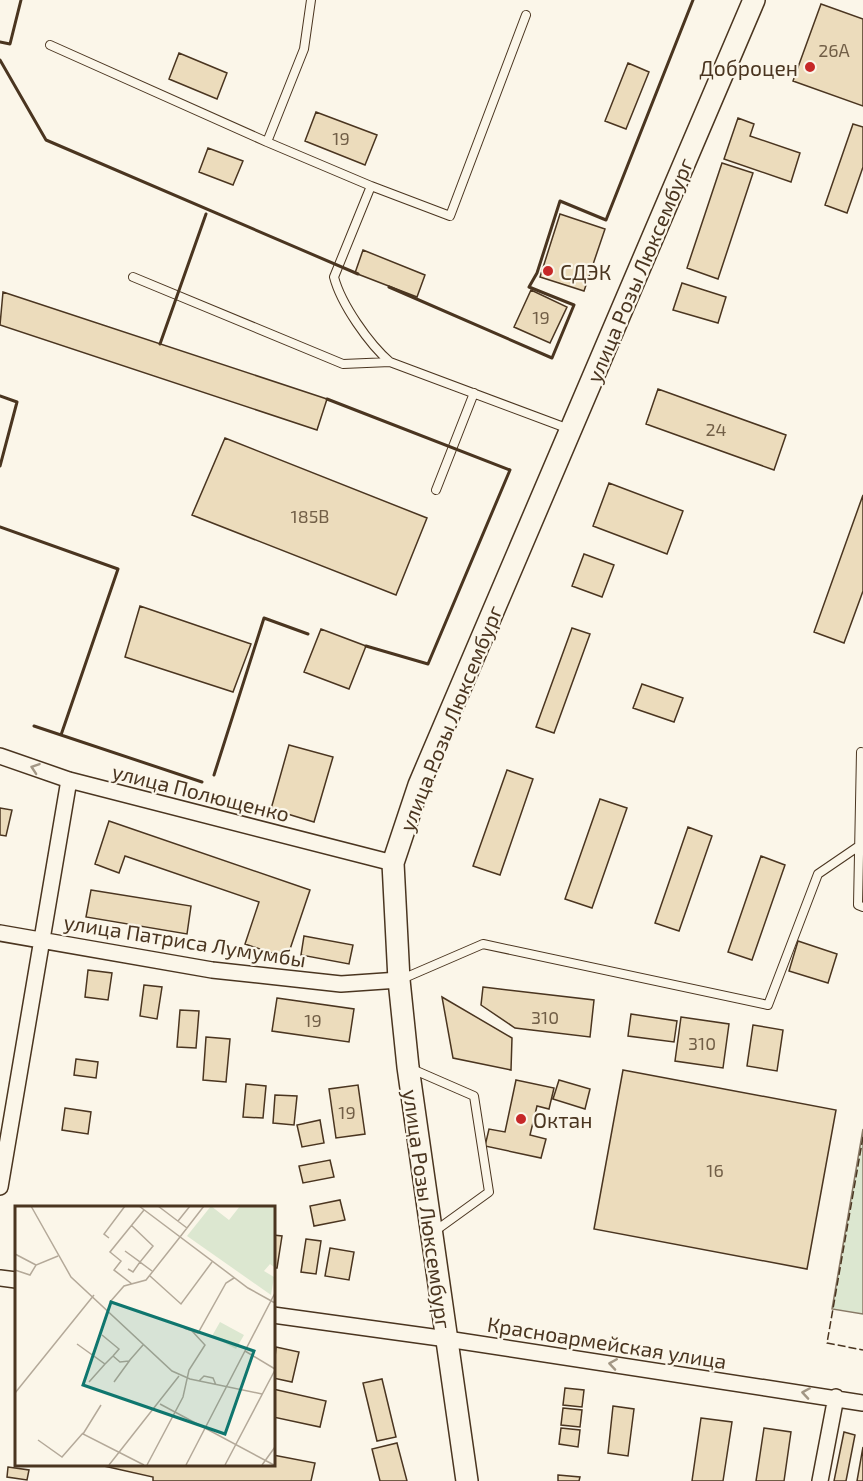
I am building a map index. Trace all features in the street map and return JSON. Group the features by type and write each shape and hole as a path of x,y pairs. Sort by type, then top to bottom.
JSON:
{"main road":[{"name":"улица Розы Люксембург","path":"467,1481 408,1067 399,980 393,863 419,785 754,0"}],"street":[{"name":"улица Полющенко","path":"0,756 69,780 393,863"},
{"path":"0,1187 69,780"},
{"name":"улица Патриса Лумумбы","path":"0,933 212,970 340,984 399,980"},
{"path":"0,1278 15,1280"},
{"name":"Красноармейская улица","path":"274,1315 836,1397 863,1403"},
{"path":"819,1481 836,1397"}],"lane":[{"path":"267,142 304,49 311,0"},
{"path":"50,45 267,142 371,186 450,216 525,15"},
{"path":"371,186 334,277 338,292 379,352 390,362 570,430"},
{"path":"133,277 343,364 390,362"},
{"path":"436,490 474,393"},
{"path":"861,752 858,905 863,907"},
{"path":"399,980 483,945 768,1005 818,874 859,846"},
{"path":"408,1067 474,1096 489,1192 432,1234"}],"green space":[{"path":"863,1129 863,1314 832,1309"}],"building":[{"path":"821,4 863,19 863,106 793,81"},
{"path":"179,53 227,73 217,99 169,79"},
{"path":"628,63 649,72 626,129 605,121"},
{"path":"316,112 377,135 365,165 305,141"},
{"path":"738,118 754,124 750,136 800,153 791,182 724,159"},
{"path":"853,124 863,127 863,167 847,213 825,205"},
{"path":"208,148 243,161 233,185 199,172"},
{"path":"722,163 753,173 718,279 687,268"},
{"path":"560,214 605,229 584,291 540,277"},
{"path":"363,250 425,275 417,297 355,273"},
{"path":"682,283 726,297 718,323 673,310"},
{"path":"531,290 567,307 550,343 514,327"},
{"path":"3,292 327,399 317,430 0,325"},
{"path":"658,389 786,435 774,470 646,424"},
{"path":"225,438 427,518 396,595 192,515"},
{"path":"609,483 683,511 667,554 593,526"},
{"path":"863,495 863,591 844,643 814,632"},
{"path":"584,554 614,565 602,597 572,586"},
{"path":"140,606 251,644 233,692 125,657"},
{"path":"572,628 590,634 554,733 536,727"},
{"path":"321,629 366,646 349,689 304,672"},
{"path":"642,684 683,698 674,722 633,708"},
{"path":"289,745 333,757 314,822 271,809"},
{"path":"507,770 533,779 500,875 473,866"},
{"path":"600,799 627,808 592,908 565,899"},
{"path":"0,808 12,810 6,836 0,835"},
{"path":"109,821 310,890 287,958 245,944 259,902 125,856 119,873 95,864"},
{"path":"688,827 712,836 679,931 655,923"},
{"path":"761,856 785,865 752,960 728,952"},
{"path":"91,890 191,906 187,934 86,917"},
{"path":"304,936 353,945 349,964 301,955"},
{"path":"798,941 837,954 828,983 789,971"},
{"path":"88,970 112,973 108,1000 85,997"},
{"path":"144,985 162,987 157,1019 140,1016"},
{"path":"483,987 594,1000 590,1037 515,1028 481,1005"},
{"path":"442,997 512,1038 511,1070 453,1058"},
{"path":"277,998 354,1009 349,1042 272,1031"},
{"path":"180,1010 199,1011 196,1048 177,1047"},
{"path":"631,1014 677,1021 674,1042 628,1036"},
{"path":"681,1017 729,1024 723,1068 675,1061"},
{"path":"753,1025 783,1030 777,1071 747,1066"},
{"path":"206,1037 230,1039 226,1082 203,1080"},
{"path":"76,1059 98,1062 96,1078 74,1075"},
{"path":"623,1070 836,1110 807,1269 594,1229"},
{"name":"Октан","path":"516,1080 554,1088 549,1109 537,1106 530,1135 546,1139 541,1158 485,1146 489,1129 505,1132"},
{"path":"559,1080 590,1089 585,1109 553,1099"},
{"path":"246,1084 266,1086 263,1118 243,1117"},
{"path":"358,1085 365,1134 336,1138 329,1089"},
{"path":"275,1095 297,1096 294,1125 273,1123"},
{"path":"65,1108 91,1112 88,1134 62,1130"},
{"path":"320,1120 324,1143 302,1147 297,1125"},
{"path":"330,1160 334,1177 303,1183 299,1166"},
{"path":"340,1200 345,1220 314,1226 310,1206"},
{"path":"274,1235 282,1236 277,1268 274,1268"},
{"path":"306,1239 321,1241 316,1274 301,1272"},
{"path":"330,1248 354,1252 349,1280 325,1276"},
{"path":"276,1347 299,1352 292,1382 274,1378"},
{"path":"382,1379 396,1437 377,1441 363,1383"},
{"path":"565,1388 584,1390 582,1407 563,1405"},
{"path":"274,1389 326,1401 320,1427 274,1417"},
{"path":"613,1406 634,1409 628,1456 608,1453"},
{"path":"563,1408 582,1410 580,1427 561,1425"},
{"path":"701,1418 732,1422 723,1481 692,1481"},
{"path":"561,1428 580,1430 578,1447 559,1444"},
{"path":"764,1428 791,1432 784,1481 756,1481"},
{"path":"844,1432 855,1435 846,1481 834,1481"},
{"path":"397,1443 407,1481 380,1481 372,1449"},
{"path":"863,1447 863,1481 857,1481"},
{"path":"274,1455 315,1463 311,1481 153,1481 153,1477 104,1466 274,1466"},
{"path":"8,1467 29,1470 27,1480 7,1477"},
{"path":"558,1475 580,1477 579,1481 558,1481"}],"fence":[{"path":"863,1137 827,1343 863,1350"}],"wall":[{"path":"0,42 10,44 21,0"},
{"path":"389,287 552,358 574,305 529,287 537,273 560,201 606,220 693,0"},
{"path":"0,60 46,140 358,274"},
{"path":"160,344 206,214"},
{"path":"0,396 17,402 0,466"},
{"path":"327,399 510,470 428,664 366,646"},
{"path":"0,527 118,569 61,735"},
{"path":"214,775 264,618 308,634"},
{"path":"34,726 202,782"}],"place":[{"name":"Доброцен","path":"810,67"},
{"name":"СДЭК","path":"548,271"},
{"name":"Октан","path":"521,1119"}]}
